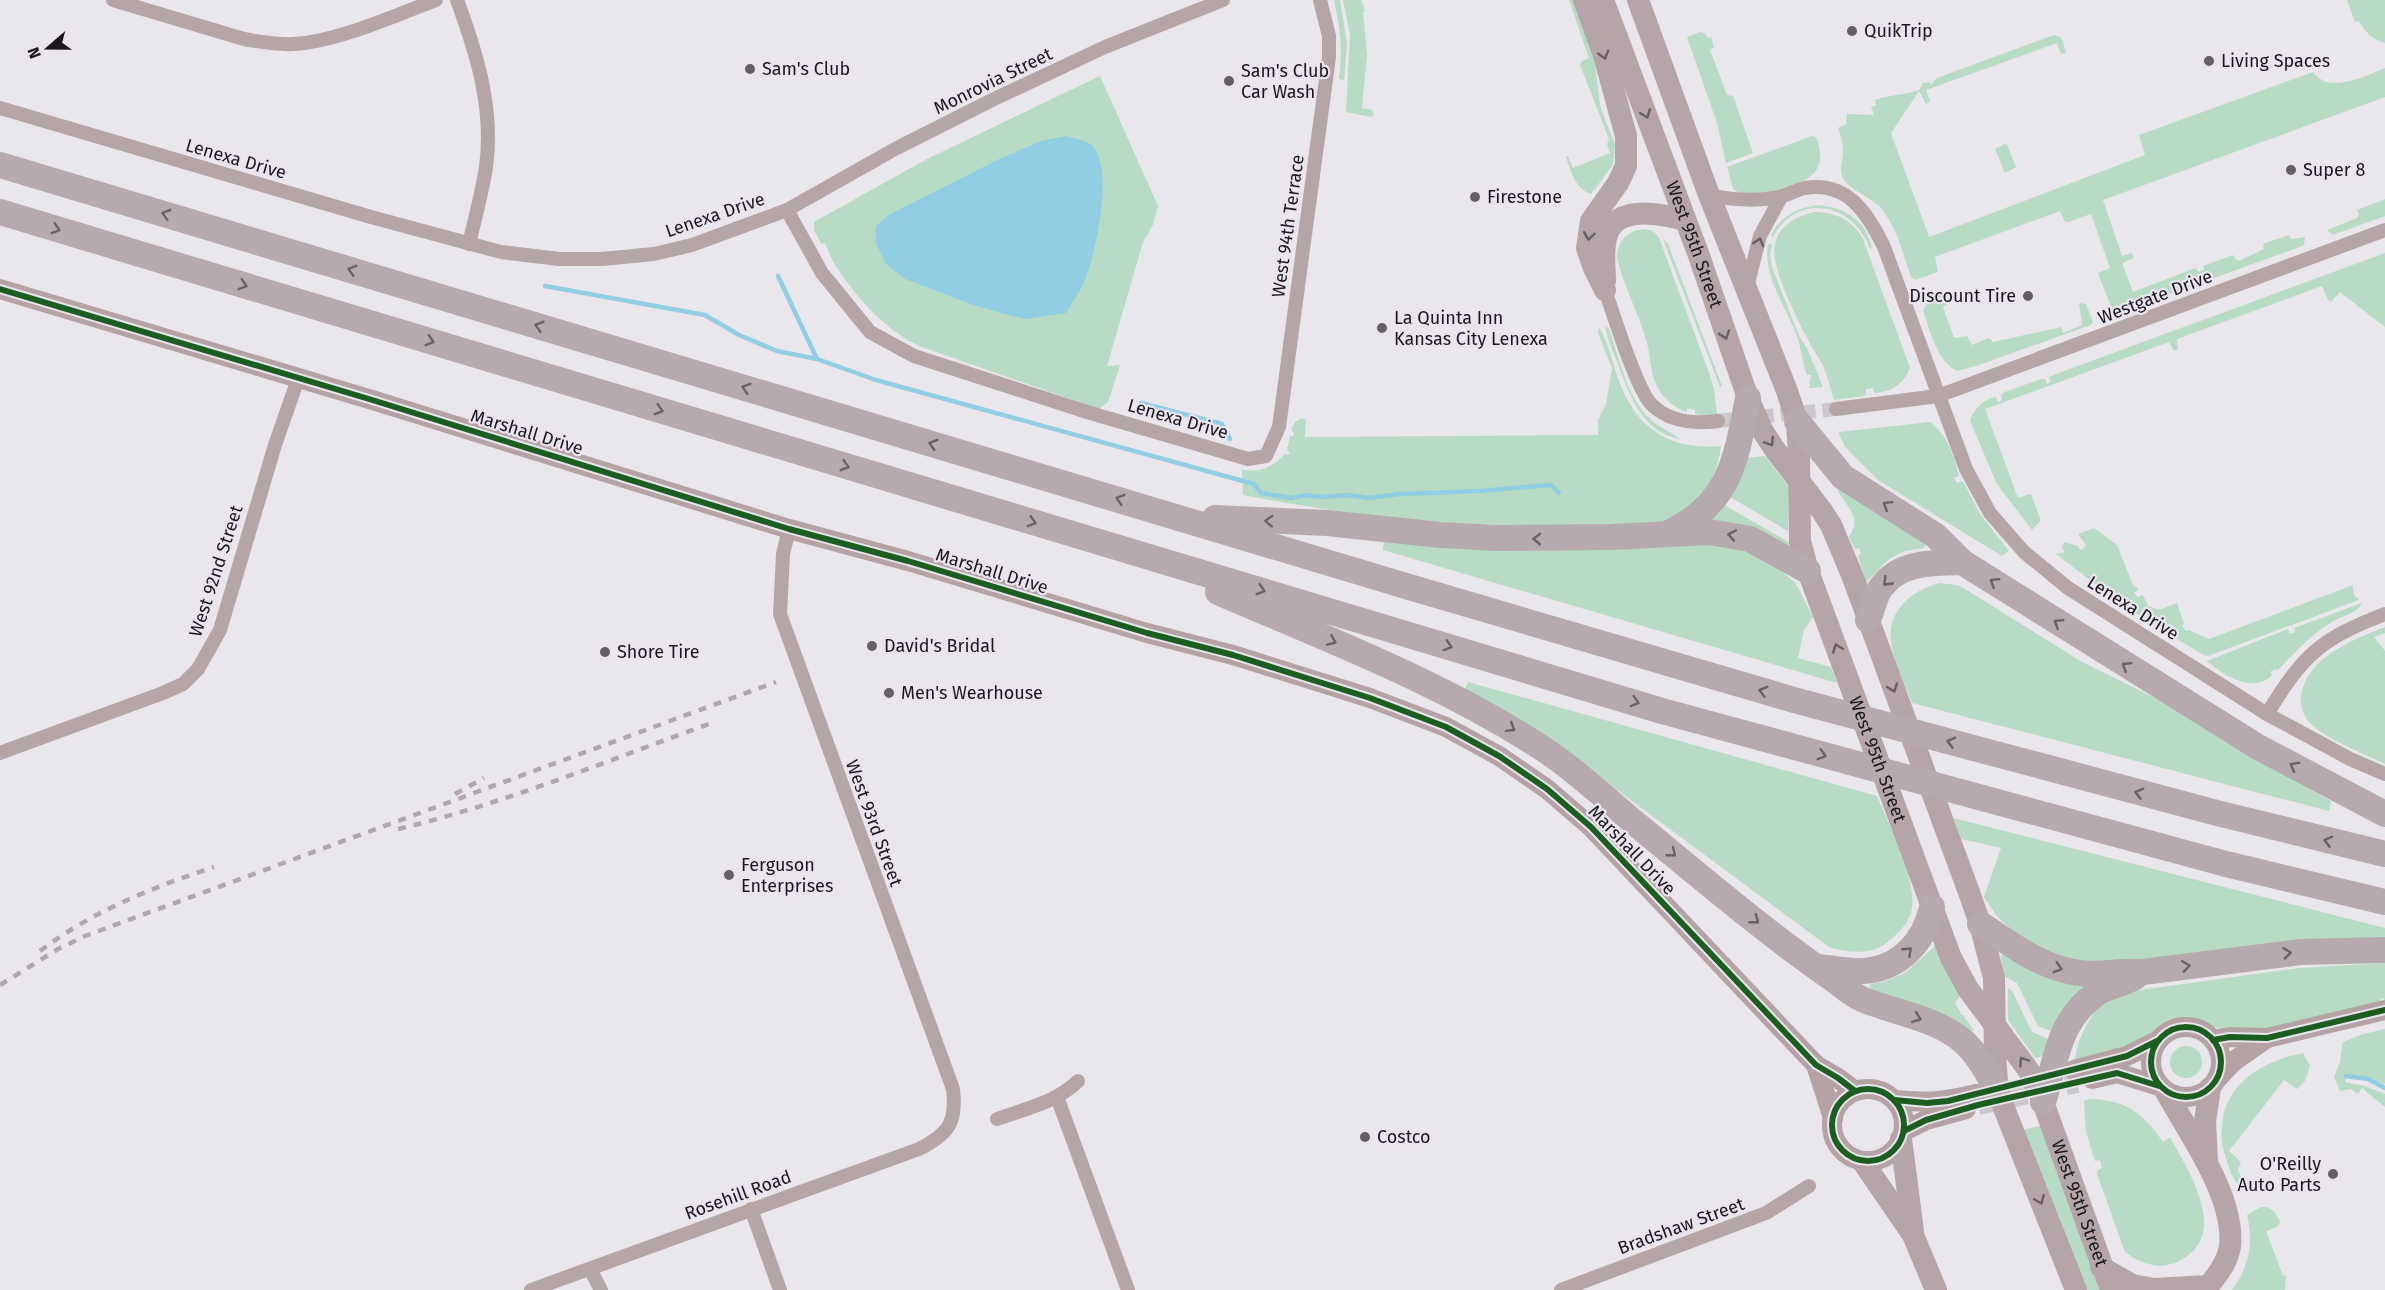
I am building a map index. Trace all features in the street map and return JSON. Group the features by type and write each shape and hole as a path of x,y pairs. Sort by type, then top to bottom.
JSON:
{"highway":[{"path":"0,165 1794,700 2205,810 2385,855"},
{"path":"0,212 1662,711 2226,864 2385,902"},
{"path":"1668,534 1691,522 1703,512 1729,476 1741,436 1748,398"},
{"path":"1797,421 1843,477 1936,536 1962,562 2258,747 2385,814"},
{"path":"1176,516 1327,523 1441,535 1497,538 1553,539 1709,532 1734,535 1766,546 1808,571"},
{"path":"1104,544 1387,665 1496,719 1580,775 1634,822 1814,966 1862,1000 1917,1017 1964,1043 1984,1067 1984,1097"},
{"path":"1871,627 1880,590 1895,574 1905,568 1924,564 1962,562"},
{"path":"1814,966 1862,972 1879,969 1893,963 1907,954 1918,941 1928,924 1932,907"},
{"path":"1980,924 2026,954 2060,969 2080,974 2126,970 2143,972 2300,952 2385,950"},
{"path":"2043,1102 2061,1038 2075,1012 2100,992 2128,981 2143,972"}],"main road":[{"path":"1584,0 1604,55 1626,136 1626,166 1618,183 1591,221 1587,248 1605,290"},
{"name":"West 95th Street","path":"1603,0 1748,398 1762,430 1831,525 1970,895 1994,978 1995,1025 1984,1097 2067,1265 2076,1290"},
{"name":"West 95th Street","path":"1638,0 1709,195 1797,421 1800,541 1808,571 1951,958 1960,976 2029,1071 2043,1102 2110,1290"},
{"path":"1605,290 1605,243 1609,229 1620,217 1637,213 1658,213 1685,220"},
{"path":"2208,1166 2205,1121 2214,1083"},
{"path":"2101,1267 2132,1285 2154,1289 2207,1288 2220,1271 2230,1247 2229,1218 2208,1166 2162,1089"},
{"path":"1903,1135 1913,1235"},
{"path":"1863,1161 1913,1235 1936,1290"},
{"path":"2066,1290 2067,1265"}],"street":[{"path":"113,0 153,6 244,39 264,43 295,44 324,39 436,0"},
{"path":"458,0 472,39 483,81 488,123 486,166 469,244"},
{"name":"Monrovia Street","path":"786,210 895,149 994,99 1106,47 1223,0"},
{"name":"West 94th Terrace","path":"1266,456 1279,427 1329,57 1329,36 1320,0"},
{"name":"Lenexa Drive","path":"0,108 501,252 559,259 602,259 654,254 692,245 786,210 822,273 870,332 914,357 1087,412 1248,459 1266,456"},
{"name":"Lenexa Drive","path":"1709,195 1752,201 1780,197 1804,189 1827,188 1842,192 1856,202 1870,219 1884,247 1938,396 1971,478 1990,513 2024,552 2068,588 2267,714 2350,759 2385,774"},
{"path":"1746,291 1760,236 1780,197"},
{"name":"Westgate Drive","path":"1938,396 2385,230"},
{"name":"Marshall Drive","path":"0,289 789,529 908,561 1147,633 1233,655 1371,698 1446,727 1509,762 1547,789 1592,827 1816,1065 1838,1077 1855,1092"},
{"path":"1605,290 1639,382 1652,405 1667,415 1696,424 1718,421"},
{"name":"West 92nd Street","path":"0,753 163,693 183,684 198,669 220,630 275,445 298,379"},
{"path":"1836,409 1938,396"},
{"name":"West 93rd Street","path":"789,529 783,554 780,614 953,1089 955,1108 950,1125"},
{"path":"2267,714 2294,673 2311,653 2338,633 2385,614"},
{"path":"2213,1040 2230,1037 2267,1038 2385,1010"},
{"path":"2214,1083 2221,1059 2213,1040 2196,1028 2185,1027 2174,1028 2157,1041 2127,1056 2075,1077 2117,1073 2162,1089 2176,1097 2189,1098 2200,1095 2214,1083 2234,1061 2267,1038"},
{"path":"2157,1041 2150,1063 2152,1075 2162,1089"},
{"name":"Marshall Drive","path":"1816,1065 1833,1118"},
{"path":"997,1119 1057,1097 1067,1092 1078,1081"},
{"path":"1894,1100 1904,1120 1903,1135 1895,1150 1875,1161 1852,1158 1842,1151 1835,1141 1832,1130 1833,1118 1841,1102 1855,1092 1876,1090 1894,1100 1927,1103 1984,1097"},
{"path":"1057,1097 1128,1290"},
{"path":"1903,1135 1926,1120 1984,1097"},
{"name":"Rosehill Road","path":"531,1290 919,1149 937,1140 950,1125"},
{"name":"Bradshaw Street","path":"1561,1290 1766,1214 1809,1186"},
{"path":"751,1209 780,1290"},
{"path":"590,1269 601,1290"}],"green space":[{"path":"1334,0 1340,0 1347,44 1344,80 1339,79 1340,39"},
{"path":"1343,0 1361,0 1365,11 1363,12 1367,55 1362,108 1372,110 1374,115 1371,117 1346,112 1350,34"},
{"path":"1569,0 1574,0 1594,54 1600,106 1615,145 1613,165 1591,194 1577,184 1566,157 1568,156 1573,168 1610,153 1607,144 1609,139 1580,65 1582,61 1589,58"},
{"path":"2347,0 2385,0 2385,43 2370,35 2359,21 2355,22"},
{"path":"1700,32 1705,33 1708,38 1711,37 1714,47 1710,50 1727,95 1733,96 1753,153 1726,163 1717,123 1687,37"},
{"path":"2054,35 2061,37 2066,53 2061,54 2057,43 1926,90 1930,101 1926,104 1919,91 1891,133 1929,237 2145,155 2139,135 2313,72 2320,79 2338,83 2358,79 2385,68 2385,97 2103,200 2122,256 2132,253 2134,258 2122,263 2133,292 2196,268 2198,272 2204,270 2203,266 2233,255 2239,261 2264,249 2263,244 2289,235 2291,239 2305,237 2304,245 2297,248 2114,314 2098,273 2110,268 2091,214 2065,222 2060,211 1935,257 1938,272 1915,280 1911,277 1898,240 1885,213 1875,202 1849,186 1843,178 1841,168 1843,145 1838,128 1846,124 1847,114 1874,115 1871,107 1876,105 1875,100 1919,90 1923,83 1930,82 1931,85 1937,78"},
{"path":"1100,76 1158,206 1153,225 1143,242 1107,366 1120,365 1108,402 1099,409 919,346 906,339 882,321 852,289 835,265 825,244 821,243 814,230 814,222 927,159"},
{"path":"1812,136 1816,137 1818,143 1820,161 1806,180 1781,191 1767,194 1753,195 1733,189 1727,167"},
{"path":"2005,144 2016,167 2005,173 1995,149"},
{"path":"2385,199 2385,216 2333,235 2327,230 2357,218 2359,215 2357,210"},
{"path":"1820,205 1838,209 1854,218 1865,231 1872,248 1870,249 1862,233 1851,221 1825,208 1810,208 1796,213 1783,222 1773,237 1771,235 1785,218 1797,210"},
{"path":"1813,212 1829,213 1842,218 1854,226 1863,239 1910,368 1904,379 1891,389 1874,393 1873,388 1866,389 1866,394 1863,396 1834,400 1822,364 1791,305 1777,268 1775,244 1778,234 1785,226"},
{"path":"1637,230 1649,230 1659,238 1708,370 1714,389 1717,414 1708,416 1695,414 1695,410 1687,408 1687,412 1677,408 1661,393 1656,384 1644,332 1617,258 1618,248 1622,241"},
{"path":"1663,239 1668,244 1722,386 1720,387"},
{"path":"1768,244 1772,244 1770,255 1772,267 1799,336 1807,348 1823,387 1809,388 1811,375 1807,375 1795,331 1769,269"},
{"path":"2385,253 2385,327 2340,292 2331,302 2322,286 2177,339 2178,350 2174,351 2169,342 1985,409 2018,498 2030,494 2032,496 2040,521 2032,530 1997,484 1970,421 1983,402 1996,397 1998,402 2002,400 2001,395 2005,392 2041,379 2045,379 2047,384 2051,382 2049,377 2056,374"},
{"path":"1950,294 1954,300 1943,307 1954,338 1967,336 1972,345 1989,338 1993,342 2061,327 2063,333 2082,325 2079,303 2086,304 2093,322 2091,325 1957,371 1939,353 1923,311 1928,301"},
{"path":"1605,326 1609,329 1629,388 1641,409 1649,418 1680,439 1656,429 1639,410 1622,374"},
{"path":"1599,327 1620,384 1637,414 1647,425 1672,441 1687,445 1721,446 1716,470 1698,500 1668,520 1633,525 1551,526 1463,523 1375,516 1243,495 1242,470 1266,468 1285,454 1288,455 1290,436 1294,433 1291,430 1295,422 1302,418 1306,420 1305,437 1598,435 1598,420 1606,404 1612,368 1598,333"},
{"path":"1930,422 1949,446 1959,476 1954,478 1957,483 1962,481 1964,483 1980,514 2009,551 2002,556 1878,480 1845,447 1839,434 1839,432"},
{"path":"1765,456 1789,487 1788,531 1730,497 1745,458"},
{"path":"1839,487 1927,540 1924,548 1904,551 1889,559 1866,582 1858,556 1861,554 1859,548 1855,549 1849,537 1853,530 1854,518 1838,491"},
{"path":"1724,505 1789,542 1792,546 1783,549 1711,520"},
{"path":"2094,528 2117,545 2133,585 2139,589 2134,593 2138,597 2143,595 2148,606 2159,610 2177,603 2184,624 2182,626 2186,631 2189,630 2209,639 2353,585 2354,595 2359,600 2208,656 2203,655 2124,606 2056,554 2065,552 2062,548 2064,542 2078,546 2080,550 2083,549 2086,545 2078,534"},
{"path":"1384,542 1737,545 1777,566 1796,584 1813,617 1804,630 1798,658 1831,667 1837,683 1383,550"},
{"path":"1940,583 1957,585 1965,589 2082,662 2163,702 2244,753 2331,801 2329,811 1912,703 1894,657 1891,641 1893,620 1904,603 1912,596"},
{"path":"2362,603 2354,611 2319,631 2278,670 2270,672 2272,675 2265,681 2248,683 2239,681 2221,672 2207,661 2288,629 2290,634 2295,632 2294,628"},
{"path":"2385,627 2385,633 2374,637 2385,651 2385,764 2319,730 2305,716 2301,699 2304,685 2320,662 2345,645"},
{"path":"1468,682 1877,796 1908,873 1912,904 1908,919 1896,935 1876,949 1853,952 1829,947 1570,755 1465,690"},
{"path":"1954,818 2385,928 2385,941 2118,964 2070,963 2015,934 1997,916 1984,897 2001,848 1961,839"},
{"path":"1936,945 1960,996 1955,1003 1960,1015 1963,1015 1973,1032 1869,992 1870,984 1883,982 1905,973"},
{"path":"2008,951 2097,979 2053,1032 2038,1026 2017,983 2004,976 2001,956"},
{"path":"2385,963 2385,1002 2383,998 2380,999 2381,1002 2264,1031 2255,1028 2241,1033 2220,1029 2191,1018 2173,1019 2139,1042 2075,1064 2079,1041 2094,1013 2104,1001 2118,995 2132,991 2299,968"},
{"path":"2008,988 2012,991 2032,1032 2051,1040 2048,1055 2035,1058 2008,1020"},
{"path":"2385,1029 2385,1084 2357,1075 2346,1075 2345,1082 2365,1086 2385,1094 2385,1107 2362,1088 2358,1094 2351,1089 2340,1091 2334,1077 2340,1062 2343,1042"},
{"path":"2186,1046 2197,1051 2202,1062 2197,1073 2186,1078 2175,1073 2170,1062 2175,1051"},
{"path":"2303,1053 2310,1066 2305,1081 2297,1089 2284,1080 2229,1151 2241,1162 2238,1170 2243,1182 2238,1184 2230,1171 2222,1140 2225,1109 2231,1096 2250,1075 2275,1061"},
{"path":"2089,1099 2123,1105 2148,1123 2163,1142 2170,1137 2196,1186 2202,1204 2204,1221 2202,1237 2193,1251 2177,1262 2163,1265 2149,1264 2125,1252 2097,1174 2102,1168 2100,1160 2095,1161 2086,1132 2084,1101"},
{"path":"2043,1125 2099,1290 2086,1290 2023,1130"},
{"path":"2261,1207 2273,1211 2280,1222 2277,1227 2266,1231 2283,1276 2286,1275 2285,1290 2232,1290 2246,1263 2250,1245 2247,1215"}],"water":[{"path":"1066,136 1086,142 1095,149 1100,162 1102,197 1097,237 1088,272 1066,313 1026,319 1008,315 973,305 905,279 886,264 875,241 876,226 889,215 997,160 1041,141"}],"waterway":[{"path":"778,276 817,359 876,380 1254,484 1261,493 1291,498 1306,495 1322,497 1349,495 1369,498 1551,485 1559,493"},
{"path":"545,286 705,315 739,335 777,351 817,359"},
{"path":"1141,403 1222,424 1230,439"},
{"path":"2346,1076 2368,1079 2385,1088"}],"tunnel":[{"path":"1718,421 1836,409"},
{"path":"1978,1105 2077,1083"}],"railway":[{"path":"0,985 58,949 85,936 776,682"},
{"path":"398,829 516,795 709,724"},
{"path":"455,794 484,778"},
{"path":"40,951 102,912 168,883 214,867"}],"cycle path":[{"path":"0,289 369,399 789,529 908,561 1147,633 1233,655 1370,698 1446,727 1499,756 1547,789 1591,827 1816,1065 1855,1091"},
{"path":"2213,1040 2230,1037 2267,1038 2385,1010"},
{"path":"2193,1027 2206,1033 2215,1042 2219,1048 2221,1062 2219,1076 2211,1087 2200,1095 2179,1097 2161,1087 2153,1076 2151,1055 2161,1037 2172,1029 2193,1027"},
{"path":"1894,1100 1927,1103 1948,1101 2127,1056 2157,1041"},
{"path":"1904,1131 1926,1120 1978,1105 2117,1073 2159,1086"},
{"path":"1868,1089 1888,1095 1898,1105 1904,1125 1898,1145 1888,1155 1868,1161 1848,1155 1838,1145 1832,1125 1838,1105 1848,1095 1868,1089"}],"place":[{"name":"QuikTrip","path":"1852,31"},
{"name":"Living Spaces","path":"2209,61"},
{"name":"Sam's Club","path":"750,69"},
{"name":"Sam's Club Car Wash","path":"1229,81"},
{"name":"Super 8","path":"2291,170"},
{"name":"Firestone","path":"1475,197"},
{"name":"Discount Tire","path":"2028,296"},
{"name":"La Quinta Inn Kansas City Lenexa","path":"1382,328"},
{"name":"David's Bridal","path":"872,646"},
{"name":"Shore Tire","path":"605,652"},
{"name":"Men's Wearhouse","path":"889,693"},
{"name":"Ferguson Enterprises","path":"729,875"},
{"name":"Costco","path":"1365,1137"},
{"name":"O'Reilly Auto Parts","path":"2333,1174"}]}
